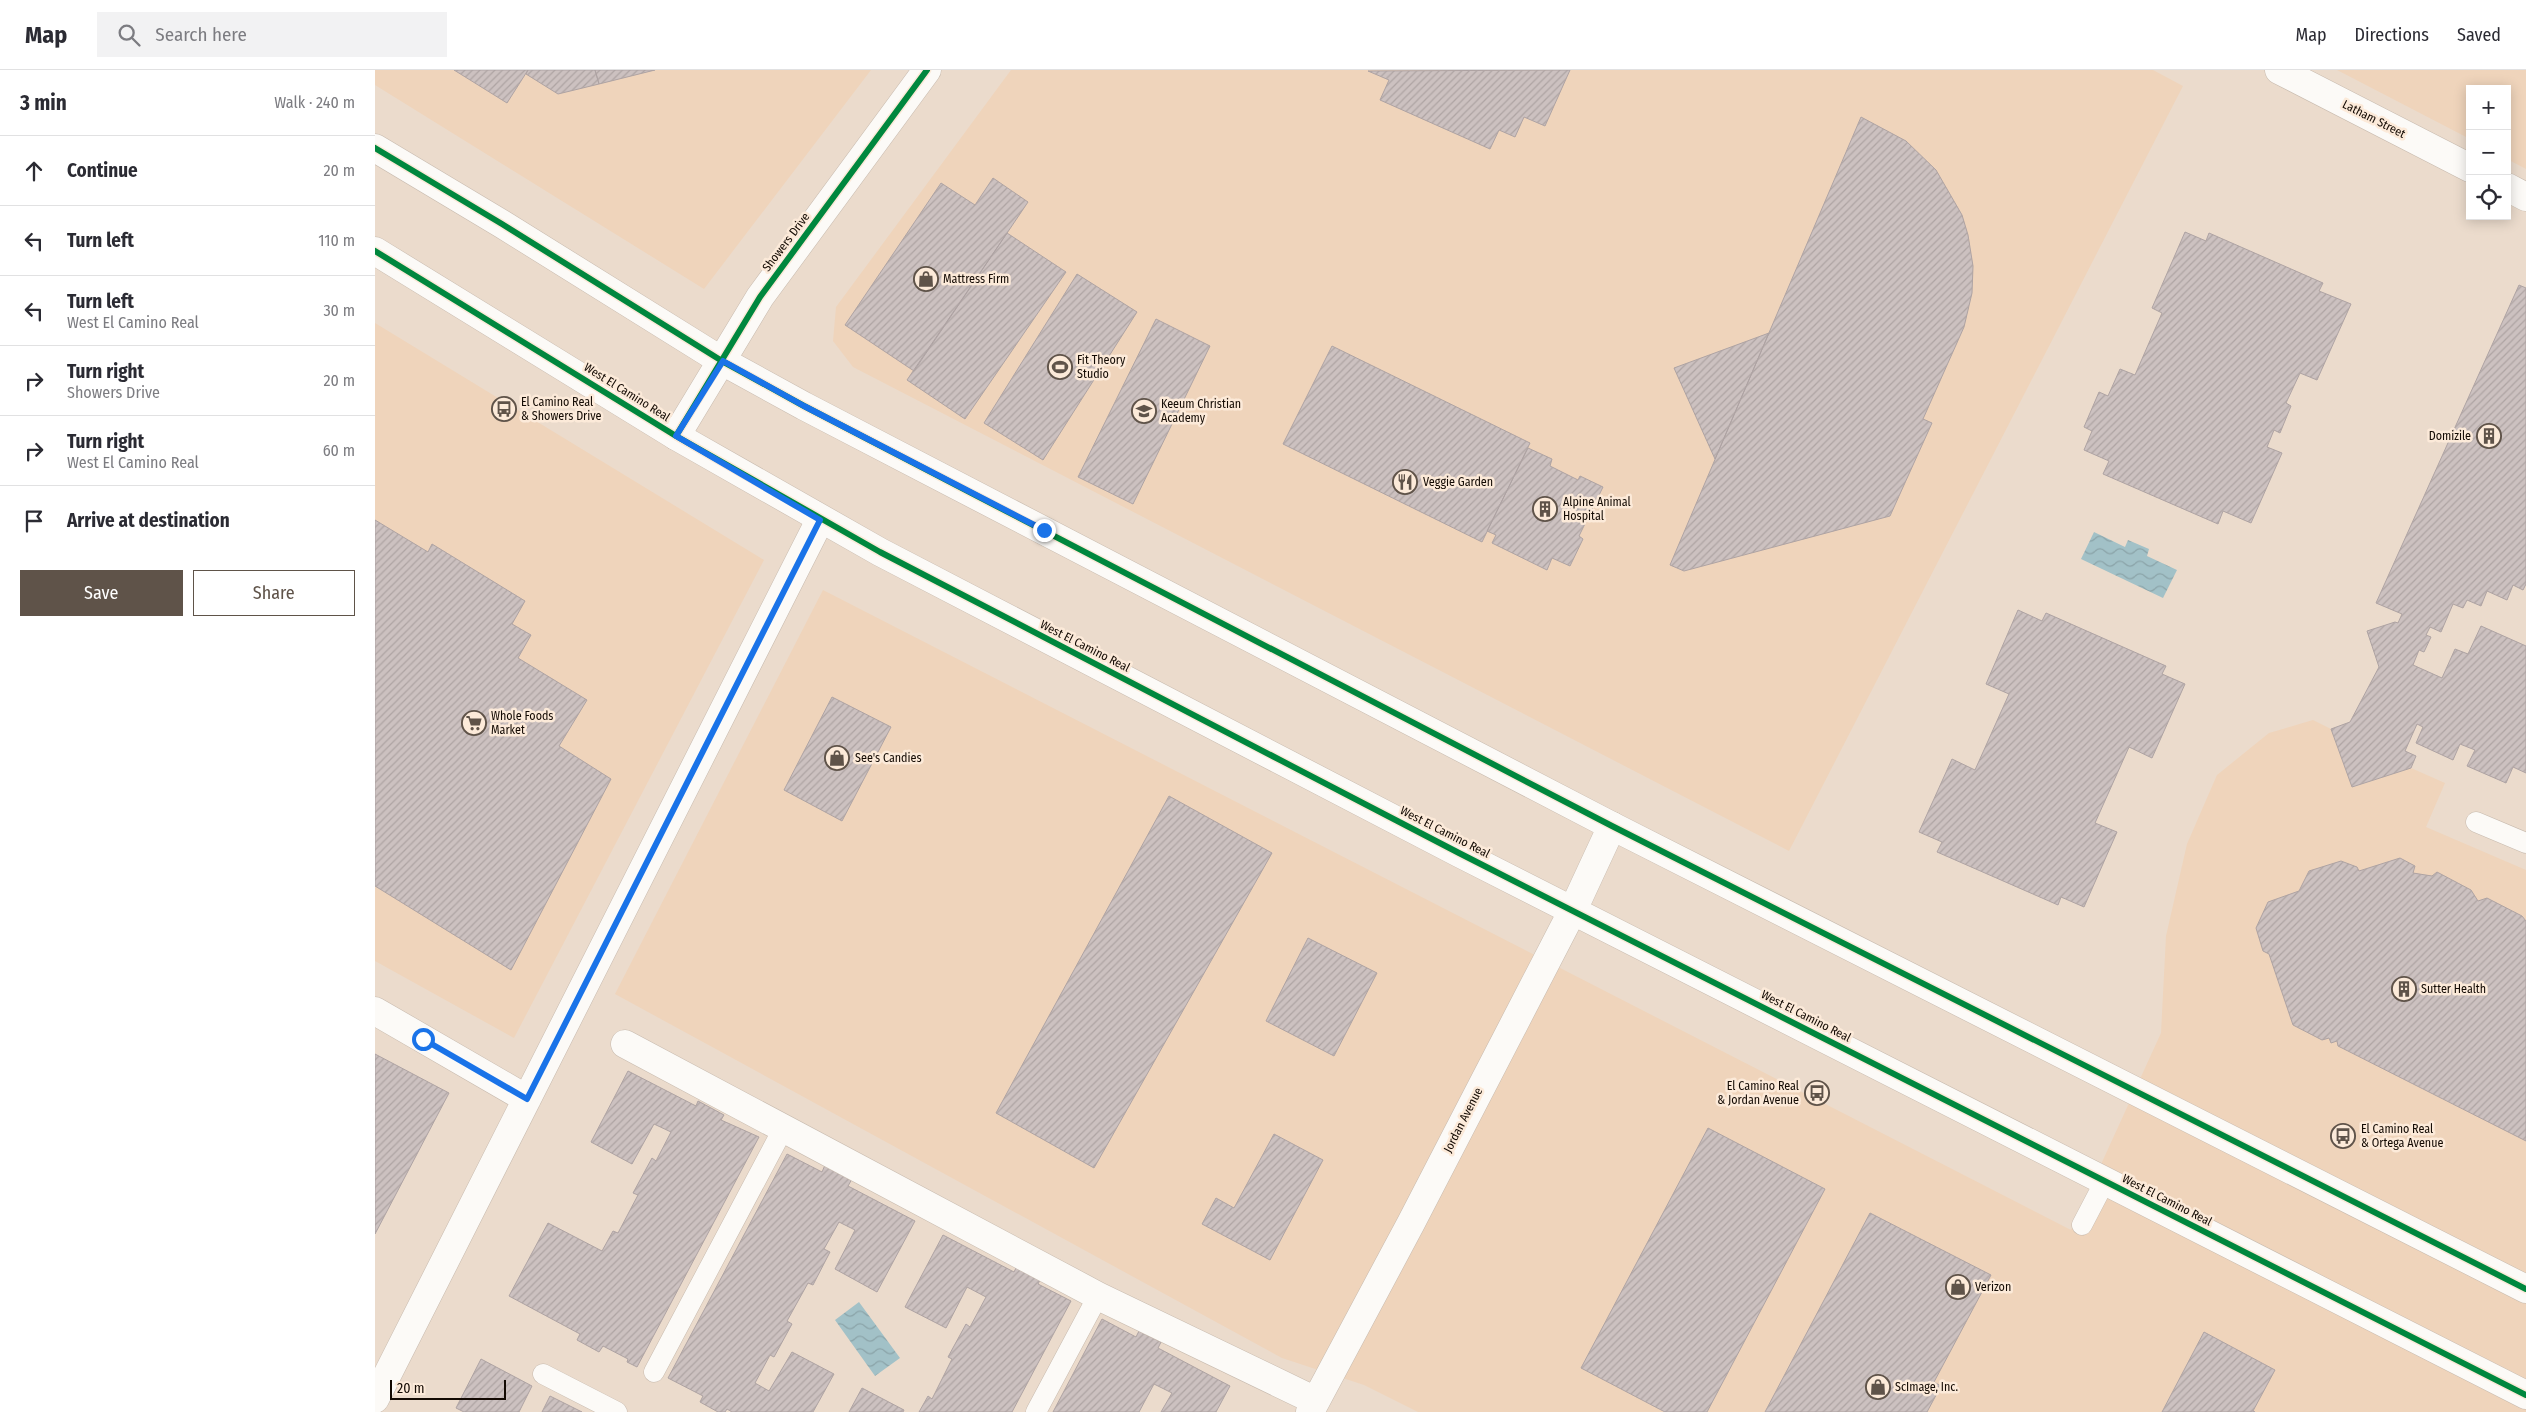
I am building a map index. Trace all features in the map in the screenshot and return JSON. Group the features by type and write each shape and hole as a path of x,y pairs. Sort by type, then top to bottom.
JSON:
{"main road":[{"name":"Showers Drive","path":"676,436 723,361 760,296 927,70"},
{"name":"Latham Street","path":"2279,70 2466,166"},
{"path":"375,148 723,361 812,410 1613,826 2526,1289"},
{"path":"2511,189 2526,197"},
{"name":"West El Camino Real","path":"375,251 676,436 820,520 1081,657 1573,910 2526,1395"},
{"path":"375,1399 820,520"},
{"name":"Jordan Avenue","path":"1313,1406 1411,1223 1573,910 1613,826"},
{"path":"375,1012 527,1099"},
{"path":"625,1044 1098,1296 1313,1406"}],"lane":[{"path":"2476,822 2526,843"},
{"path":"653,1372 783,1129"},
{"path":"2082,1225 2105,1181"},
{"path":"1036,1412 1098,1296"},
{"path":"543,1374 617,1412"}],"shaded area":[{"path":"375,70 871,70 704,289 375,85"},
{"path":"1011,70 2153,70 2183,86 1789,851 853,367 833,341 836,307"},
{"path":"2337,70 2526,70 2526,169 2511,161 2511,85 2466,85 2466,137"},
{"path":"375,323 764,560 514,1038 375,961"},
{"path":"823,590 2071,1230 2161,1033 2166,936 2187,844 2217,775 2269,733 2313,720 2331,729 2353,787 2411,768 2445,783 2426,827 2526,870 2526,1412 1418,1412 1364,1385 1282,1358 615,994"}],"water":[{"path":"2094,532 2125,547 2128,540 2149,549 2147,556 2177,570 2163,598 2081,559"},
{"path":"859,1302 900,1358 875,1376 835,1320"}],"building":[{"path":"454,70 528,70 507,103"},
{"path":"528,70 595,70 599,84 558,94 526,74"},
{"path":"595,70 655,70 599,84"},
{"path":"1570,70 1545,126 1524,117 1515,137 1499,130 1490,149 1380,100 1389,80 1368,71"},
{"path":"1861,117 1906,141 1936,170 1962,215 1968,235 1973,266 1972,293 1964,327 1923,419 1932,423 1890,516 1684,571 1670,565"},
{"name":"Mattress Firm","path":"993,178 1028,202 914,371 845,325 941,183 975,205"},
{"path":"2185,232 2206,241 2209,233 2323,283 2319,291 2351,304 2317,380 2300,373 2286,403 2291,406 2280,433 2274,430 2267,447 2282,453 2251,523 2223,511 2218,524 2103,474 2109,461 2084,450 2092,431 2084,427 2099,392 2108,396 2120,369 2135,375 2162,313 2152,308"},
{"path":"1007,233 1066,272 965,419 907,380"},
{"name":"Fit Theory Studio","path":"1077,274 1137,312 1043,460 984,423"},
{"name":"Domizile","path":"2519,285 2526,288 2526,584 2523,590 2513,585 2507,600 2487,591 2481,606 2467,600 2463,608 2453,604 2441,632 2430,627 2426,635 2431,637 2424,652 2419,650 2413,665 2442,678 2455,649 2468,654 2481,626 2526,646 2526,773 2513,767 2506,783 2467,766 2475,750 2460,744 2453,760 2416,743 2423,727 2417,724 2405,751 2416,756 2411,768 2352,787 2331,729 2350,722 2379,667 2367,631 2395,622 2398,623 2402,614 2376,603"},
{"name":"Keeum Christian Academy","path":"1156,319 1210,346 1133,504 1078,477"},
{"path":"1769,333 1715,459 1674,368"},
{"path":"1332,346 1530,443 1482,542 1283,444"},
{"name":"Alpine Animal Hospital","path":"1528,448 1552,459 1550,466 1578,480 1580,476 1603,487 1579,536 1583,539 1570,566 1552,558 1547,570 1492,543 1496,535 1487,531"},
{"name":"Whole Foods Market","path":"375,520 428,552 432,544 525,601 512,624 531,635 518,658 587,700 559,746 611,779 511,970 375,886"},
{"path":"2018,610 2042,621 2046,613 2166,666 2162,674 2185,684 2152,758 2129,747 2095,823 2117,832 2084,907 2061,897 2058,905 1937,852 1942,842 1919,832 1952,759 1975,770 2009,694 1986,684"},
{"name":"See's Candies","path":"832,697 891,727 842,821 784,790"},
{"path":"1169,796 1272,853 1094,1168 996,1113"},
{"name":"Sutter Health","path":"2400,858 2415,866 2413,873 2432,876 2437,872 2471,890 2478,901 2487,898 2522,916 2526,921 2526,1141 2338,1046 2337,1041 2331,1043 2329,1038 2322,1040 2293,1025 2269,954 2263,951 2256,928 2268,902 2299,891 2309,871 2341,861 2357,867 2359,871"},
{"path":"1308,938 1377,973 1334,1056 1266,1021"},
{"path":"375,1054 449,1093 375,1234"},
{"path":"628,1071 696,1106 698,1101 724,1115 721,1120 759,1137 637,1367 627,1362 628,1359 603,1346 599,1352 577,1340 580,1334 509,1296 548,1223 602,1251 613,1231 618,1233 638,1195 633,1193 652,1158 656,1161 671,1132 654,1124 632,1164 591,1142"},
{"path":"1708,1128 1825,1189 1707,1412 1665,1412 1581,1368"},
{"path":"1274,1134 1323,1160 1270,1260 1202,1224 1216,1198 1234,1208"},
{"path":"787,1154 822,1172 825,1165 852,1179 848,1186 915,1221 877,1292 835,1269 855,1230 839,1222 824,1249 830,1252 813,1285 808,1283 787,1321 792,1324 774,1357 770,1355 755,1383 769,1391 792,1352 834,1374 813,1412 732,1412 727,1409 725,1412 718,1412 700,1402 703,1396 668,1378"},
{"path":"1870,1213 1991,1275 1934,1382 1941,1386 1927,1412 1765,1412"},
{"path":"943,1235 1014,1272 1017,1266 1041,1278 1038,1284 1071,1301 1012,1412 919,1412 928,1396 932,1399 952,1359 948,1357 966,1324 970,1327 986,1297 967,1287 946,1328 905,1307"},
{"path":"1102,1319 1136,1337 1139,1331 1161,1342 1158,1348 1230,1386 1216,1412 1161,1412 1172,1393 1154,1384 1139,1412 1053,1412"},
{"path":"2204,1332 2275,1370 2253,1411 2255,1412 2162,1412"},
{"path":"481,1359 532,1386 519,1412 464,1412 456,1408"},
{"path":"862,1388 904,1410 903,1412 849,1412"},
{"path":"550,1396 582,1412 542,1412"}],"cycle path":[{"path":"676,436 760,297 927,70"},
{"path":"375,148 502,224 722,361 804,406 1612,826 2526,1289"},
{"path":"375,251 676,436 880,552 1459,853 2526,1395"}],"place":[{"name":"Mattress Firm","path":"926,279"},
{"name":"Fit Theory Studio","path":"1060,367"},
{"name":"El Camino Real & Showers Drive","path":"504,409"},
{"name":"Keeum Christian Academy","path":"1144,411"},
{"name":"Domizile","path":"2489,436"},
{"name":"Veggie Garden","path":"1405,482"},
{"name":"Alpine Animal Hospital","path":"1545,509"},
{"name":"Whole Foods Market","path":"474,723"},
{"name":"See's Candies","path":"837,758"},
{"name":"Sutter Health","path":"2404,989"},
{"name":"El Camino Real & Jordan Avenue","path":"1817,1093"},
{"name":"El Camino Real & Ortega Avenue","path":"2343,1136"},
{"name":"Verizon","path":"1958,1287"},
{"name":"ScImage, Inc.","path":"1878,1387"}],"route":[{"path":"423,1039 527,1099 820,520 676,436 723,361 804,406 1044,530"}]}
